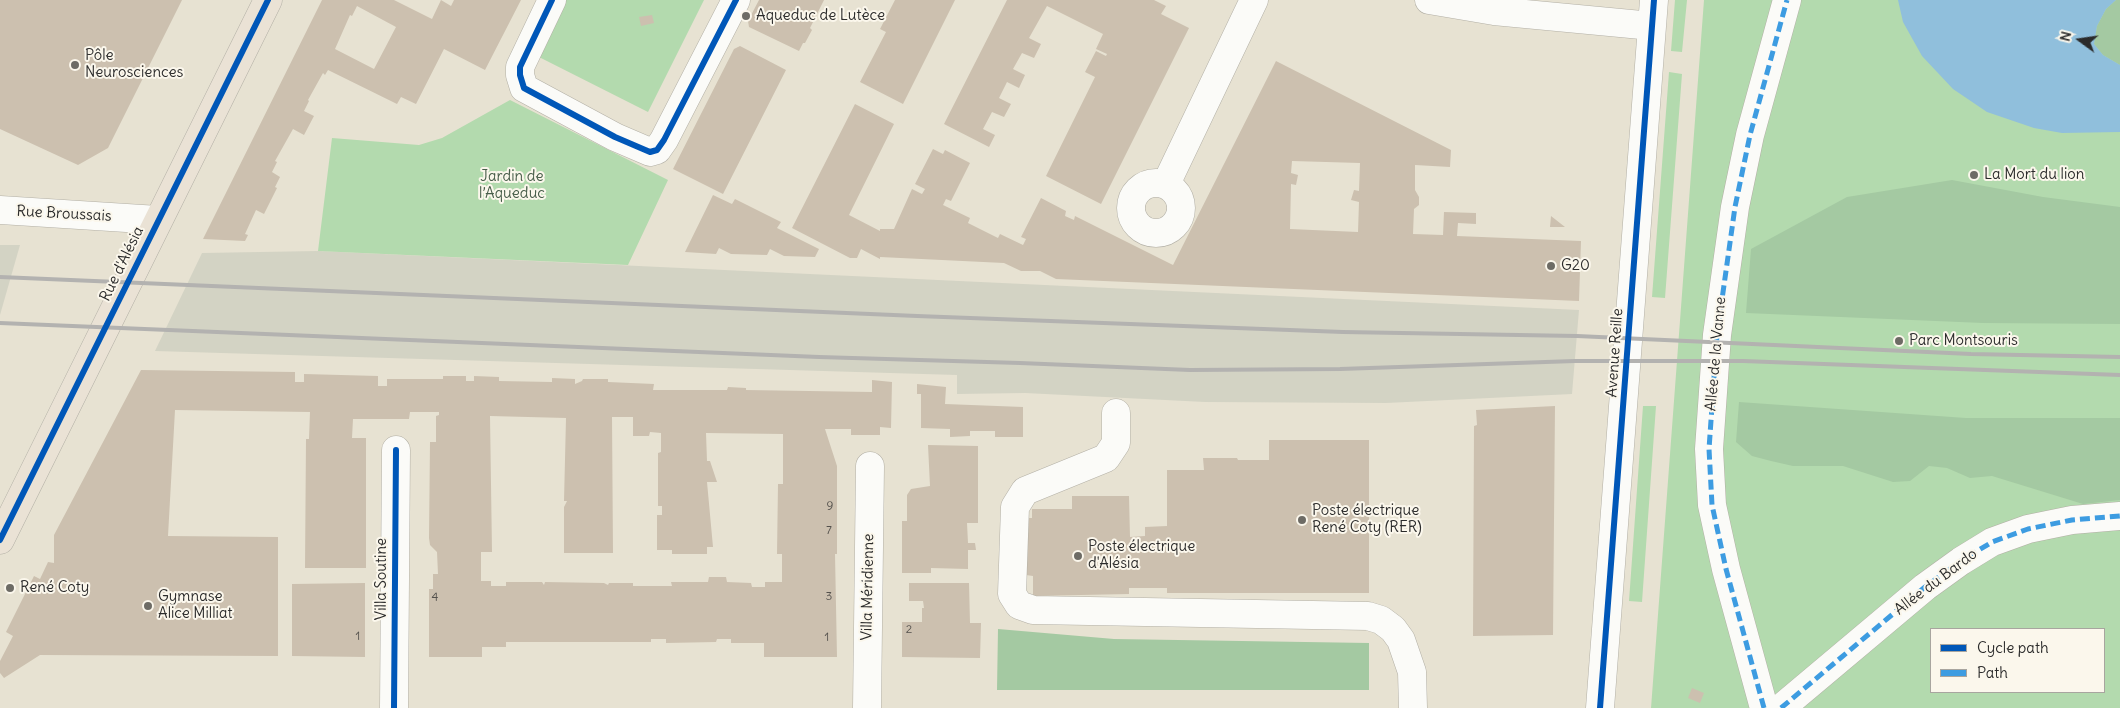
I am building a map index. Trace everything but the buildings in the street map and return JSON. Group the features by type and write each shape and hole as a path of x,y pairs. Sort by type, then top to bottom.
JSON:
{"main road":[{"name":"Rue d'Alésia","path":"0,540 268,0"}],"street":[{"path":"552,0 520,67 522,82 529,92 615,137 650,152 657,150 664,140 736,0"},
{"path":"1166,184 1254,0"},
{"path":"1429,0 1494,11 1653,13"},
{"name":"Allée de la Vanne","path":"1764,708 1726,568 1712,506 1709,449 1717,335 1735,207 1750,135 1787,0"},
{"name":"Avenue Reille","path":"1600,708 1653,13"},
{"name":"Rue Broussais","path":"0,210 158,220"},
{"path":"1116,413 1116,443 1106,458 1025,491 1015,507 1012,594 1019,605 1033,610 1368,616 1381,620 1393,629 1401,640 1412,672 1413,699"},
{"name":"Villa Soutine","path":"394,708 396,450"},
{"name":"Villa Méridienne","path":"867,708 870,466"},
{"name":"Allée du Bardo","path":"1781,708 1925,587 1960,561 1992,542 2036,527 2072,520 2120,516"}],"shaded area":[{"path":"0,245 20,245 0,315"},
{"path":"318,251 1579,310 1572,394 1386,403 1205,402 1025,393 957,394 957,375 155,351 202,253"}],"green space":[{"path":"562,0 704,0 648,112 535,55"},
{"path":"1675,0 1687,0 1682,52 1671,51"},
{"name":"Parc Montsouris","path":"1704,0 2120,0 2120,708 1651,708"},
{"path":"2116,0 2120,0 2120,65 2103,55 2094,44 2097,26 2106,9"},
{"path":"1669,72 1682,74 1665,298 1652,297"},
{"name":"Jardin de l’Aqueduc","path":"510,100 668,180 628,265 318,251 332,138 419,145 442,138"},
{"path":"1952,180 2043,197 2120,207 2120,324 1983,323 1746,313 1751,249 1847,197"},
{"path":"1739,402 1966,418 2120,418 2120,500 2083,504 1992,476 1970,478 1947,468 1929,466 1910,481 1893,482 1843,466 1793,466 1771,461 1752,456 1736,442"},
{"path":"1643,406 1656,406 1642,602 1629,601"},
{"path":"998,629 1114,639 1369,643 1369,690 997,690"}],"water":[{"path":"1898,0 2116,0 2106,9 2097,26 2094,44 2103,55 2120,65 2120,132 2062,133 2034,128 1987,112 1953,89 1922,56 1903,22"}],"railway":[{"path":"0,277 917,316 1343,332 1577,336 1971,354 2120,357"},
{"path":"0,323 819,357 1190,370 1340,369 1575,361 1743,361 2120,375"}],"marked path":[{"path":"1764,708 1726,569 1712,505 1709,449 1717,335 1735,207 1750,135 1787,0"},
{"path":"1781,708 1925,587 1961,561 1992,542 2028,529 2072,520 2120,516"}],"cycle path":[{"path":"0,540 268,0"},
{"path":"552,0 520,67 524,88 615,137 650,152 657,150 664,140 736,0"},
{"path":"1600,708 1654,0"},
{"path":"394,708 396,450"}],"place":[{"name":"Aqueduc de Lutèce","path":"746,16"},
{"name":"Pôle Neurosciences","path":"75,65"},
{"name":"La Mort du lion","path":"1974,175"},
{"name":"G20","path":"1551,266"},
{"name":"Parc Montsouris","path":"1899,341"},
{"name":"Poste électrique René Coty (RER)","path":"1302,520"},
{"name":"Poste électrique d'Alésia","path":"1078,556"},
{"name":"René Coty","path":"10,588"},
{"name":"Gymnase Alice Milliat","path":"148,606"}]}
